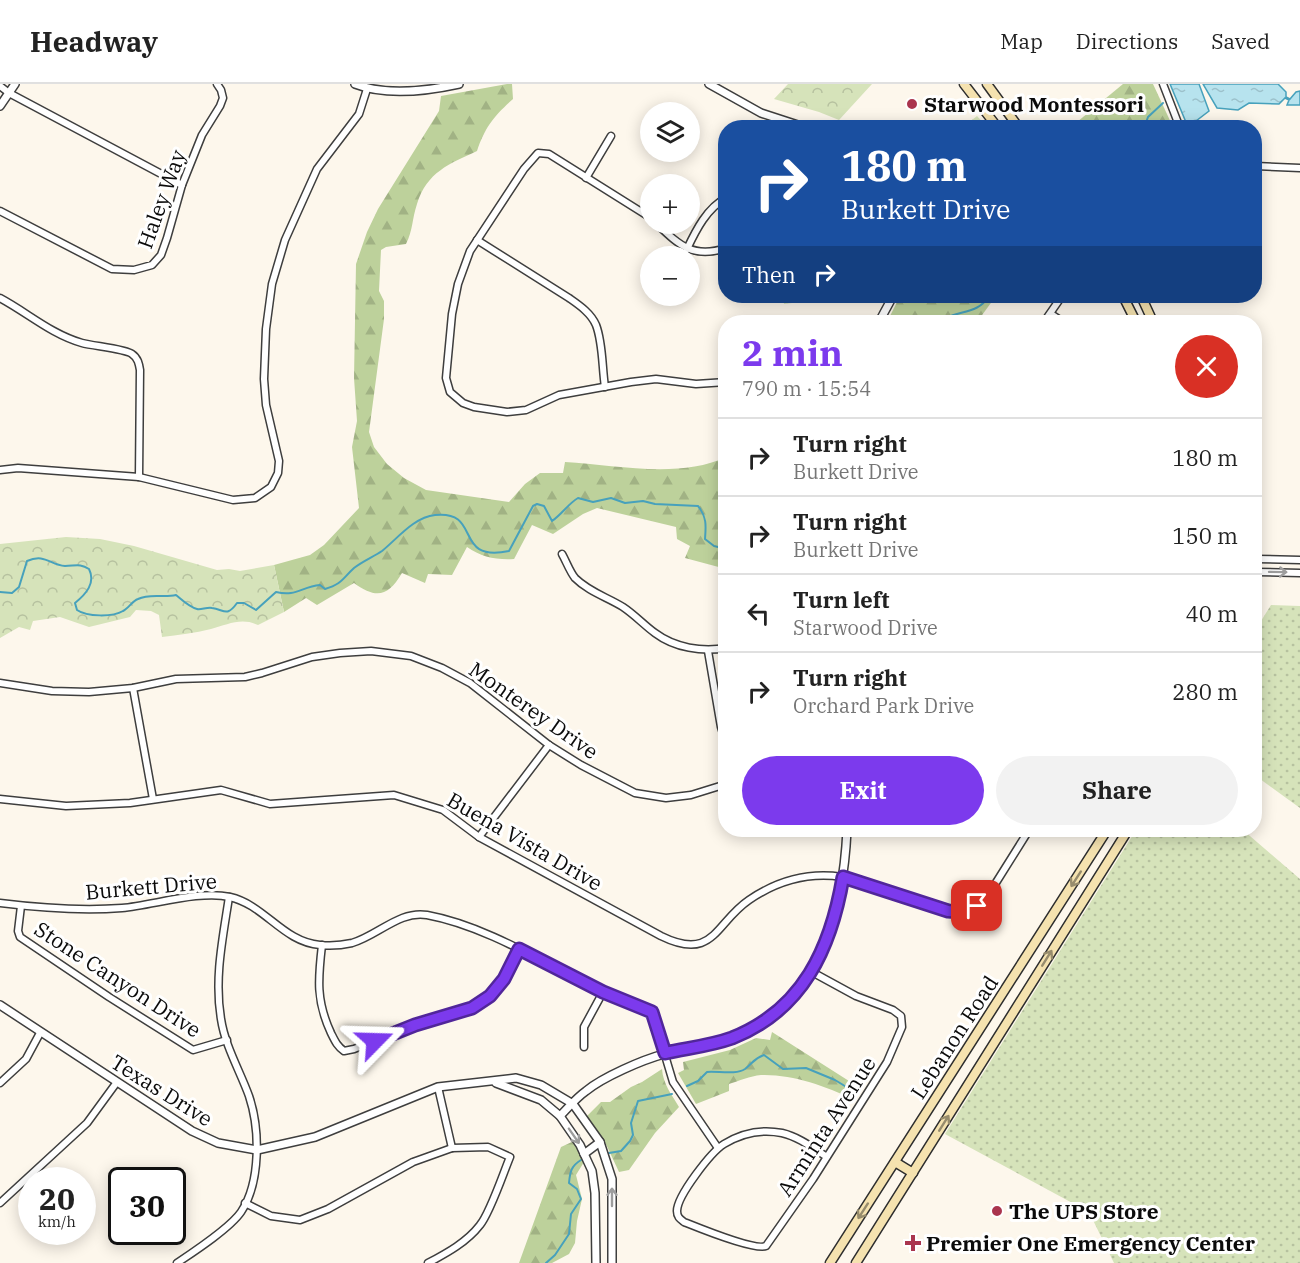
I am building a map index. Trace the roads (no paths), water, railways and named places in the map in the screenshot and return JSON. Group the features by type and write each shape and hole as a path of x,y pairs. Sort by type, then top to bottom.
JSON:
{"main road":[{"path":"964,84 992,120"},
{"path":"987,84 1012,120"},
{"name":"Lebanon Road","path":"830,1263 1103,837"},
{"name":"Lebanon Road","path":"856,1263 1124,837"},
{"path":"895,1162 913,1173"}],"street":[{"path":"0,106 15,84"},
{"name":"Haley Way","path":"0,211 112,269 134,270 152,266 160,255 182,185 202,135 223,99 217,84"},
{"path":"355,84 367,89 410,90 459,84"},
{"path":"709,84 718,86 761,113 782,120"},
{"path":"1163,84 1177,120"},
{"path":"0,86 9,93 182,185"},
{"path":"0,470 18,468 139,477 233,500 255,498 271,487 278,472 279,461 266,405 264,379 266,329 272,284 285,240 317,169 359,114 367,89"},
{"path":"586,178 611,136"},
{"path":"640,211 549,154 538,153 524,168 470,251 458,284 452,314 446,378 450,392 464,403 474,407 507,412 526,410 559,395 631,382 656,379 696,384 718,383"},
{"path":"1262,166 1300,168"},
{"path":"689,246 707,214 718,203"},
{"path":"669,234 683,246"},
{"path":"477,240 582,306 591,316 596,325 605,387"},
{"path":"700,251 718,250"},
{"path":"0,298 43,326 73,341 95,347 126,351 134,355 139,362 140,370 139,477"},
{"path":"1051,314 1058,303"},
{"path":"562,554 574,577 596,594 640,619 656,634 676,645 708,651 718,649"},
{"path":"1262,559 1300,560"},
{"path":"1262,572 1300,573"},
{"name":"Monterey Drive","path":"0,683 72,693 133,688 176,679 244,676 262,673 312,657 340,653 371,651 411,656 442,668 470,683 549,745 581,765 635,793 666,798 691,795 718,787"},
{"path":"708,651 718,709"},
{"path":"133,688 153,799"},
{"path":"479,837 549,745"},
{"name":"Buena Vista Drive","path":"0,799 66,806 109,805 221,790 270,804 394,795 443,810 479,837 668,939 689,945 705,941 718,932 749,900 775,886 808,876 843,877"},
{"path":"560,1116 585,1091 630,1066 665,1053 722,1042 751,1029 784,1005 812,972 828,938 843,877 846,837"},
{"path":"843,877 948,911 968,910 984,900 1024,837"},
{"name":"Burkett Drive","path":"0,903 91,910 149,905 205,895 229,897 258,909 296,939 322,945 352,942 399,920 424,914 452,921 519,949 603,992 652,1012 677,1089 718,1148"},
{"path":"177,1263 201,1247 240,1213 252,1188 257,1150 250,1099 226,1040 218,997 220,958 229,897"},
{"name":"Stone Canyon Drive","path":"21,906 18,931 24,941 118,1003 193,1050 226,1040"},
{"path":"322,945 318,973 321,1009 337,1046 344,1051 415,1025 472,1008 490,996 504,979 519,949"},
{"name":"Arminta Avenue","path":"718,1148 704,1163 680,1203 677,1211 679,1218 684,1222 748,1245 763,1248 775,1235 827,1157 890,1056 902,1027 901,1016 897,1012 856,996 812,972"},
{"path":"584,1047 584,1027 603,992"},
{"name":"Texas Drive","path":"0,1005 203,1137 218,1143 257,1150 315,1137 438,1087 516,1078 541,1085 573,1104 600,1142 611,1174 612,1263"},
{"path":"0,1083 26,1059 40,1033"},
{"path":"0,1202 87,1123 117,1082"},
{"name":"Texas Drive","path":"493,1082 542,1100 560,1116 584,1154 593,1176 596,1193 596,1263"},
{"path":"438,1087 452,1148"},
{"path":"718,1148 744,1134 772,1132 793,1137 827,1157"},
{"path":"584,1154 600,1142"},
{"path":"245,1203 271,1216 300,1220 328,1209 413,1162 452,1148 488,1147 510,1157 482,1224 469,1237 428,1263"},
{"path":"593,1176 603,1171 611,1174"},
{"path":"596,1225 612,1225"}],"water":[{"path":"1170,84 1199,84 1209,111 1197,120 1185,120"},
{"path":"1203,84 1278,84 1286,92 1286,97 1290,99 1300,91 1300,105 1287,105 1289,100 1285,98 1279,104 1249,103 1238,110 1217,108"}],"waterway":[{"path":"1147,120 1163,103"},
{"path":"952,315 972,310 983,303"},
{"path":"0,592 12,593 19,587 27,561 38,558 60,565 80,565 89,569 91,584 75,603 77,610 87,614 119,613 143,597 176,595 197,609 210,608 226,612 237,603 244,603 256,610 276,592 294,593 313,586 320,585 325,589 335,585 354,568 382,551 406,529 427,517 450,516 459,520 473,544 480,550 491,553 509,551 533,506 537,504 544,506 552,521 578,498 593,502 611,498 625,503 643,501 655,504 698,506 706,526 705,539 718,547"},
{"path":"687,1086 698,1081 707,1072 741,1071 764,1055 783,1069 806,1068 835,1080 853,1091"},
{"path":"609,1153 621,1151 630,1141 633,1135 631,1123 638,1101 672,1094"},
{"path":"546,1263 555,1255 569,1234 571,1214 581,1199 577,1189 569,1183 572,1170 581,1160"}],"place":[{"name":"Starwood Montessori","path":"912,104"},
{"name":"The UPS Store","path":"997,1211"},
{"name":"Premier One Emergency Center","path":"913,1243"}]}
